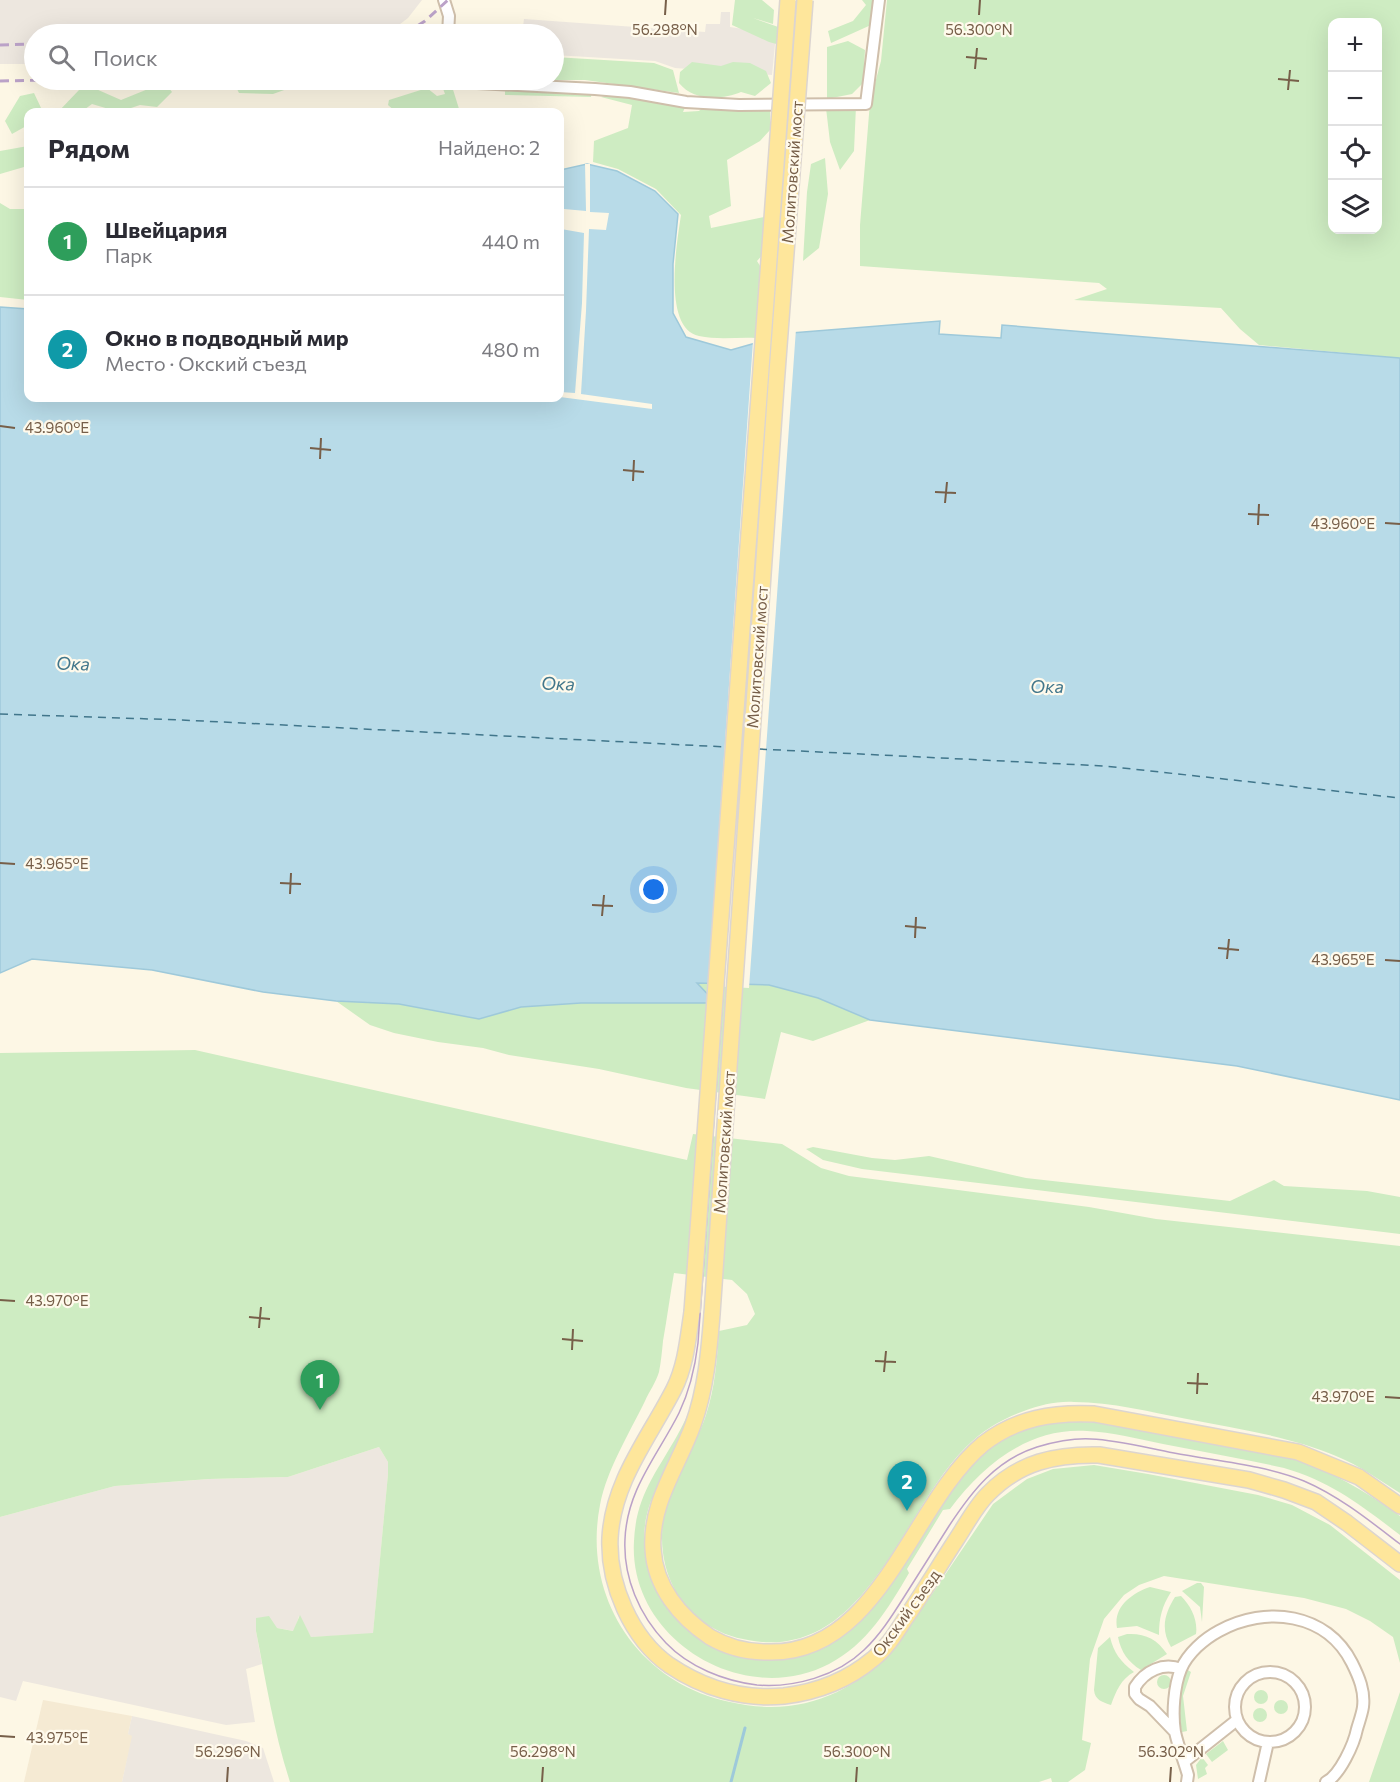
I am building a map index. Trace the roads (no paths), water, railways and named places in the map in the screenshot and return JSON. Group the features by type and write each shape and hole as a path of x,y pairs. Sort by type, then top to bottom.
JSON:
{"main road":[{"name":"Молитовский мост","path":"692,1312 788,0"},
{"name":"Молитовский мост","path":"805,0 707,1369 701,1402 692,1428 664,1489 656,1513 653,1550 659,1578 678,1610 694,1625 709,1636 736,1648 764,1652 791,1651 819,1642 841,1629 866,1604 951,1479 985,1443 1003,1431 1024,1422 1048,1415 1068,1413 1094,1414 1298,1452 1359,1477 1400,1506"},
{"name":"Окский съезд","path":"692,1312 681,1373 631,1464 618,1494 610,1538 611,1565 619,1595 633,1624 651,1650 680,1672 726,1692 751,1696 803,1694 826,1687 853,1674 888,1644 988,1494 1011,1476 1052,1457 1074,1454 1099,1455 1249,1480 1284,1490 1324,1508 1400,1564"}],"street":[{"path":"444,0 449,16 449,24"},
{"path":"564,87 630,92 686,102 866,104 879,0"},
{"path":"1187,1782 1175,1732 1174,1708 1181,1669 1201,1642 1233,1623 1272,1615 1301,1621 1329,1633 1345,1649 1360,1679 1363,1706 1355,1739 1332,1781"},
{"path":"1175,1732 1150,1706 1139,1699 1135,1694 1135,1687 1148,1673 1161,1667 1172,1666 1181,1669"},
{"path":"1273,1672 1284,1676 1294,1682 1301,1691 1304,1702 1301,1724 1285,1739 1268,1742 1253,1738 1244,1731 1237,1720 1236,1697 1250,1678 1261,1673 1273,1672"},
{"path":"1184,1762 1237,1720"},
{"path":"1259,1782 1268,1742"}],"water":[{"name":"Ока","path":"587,164 617,171 655,191 678,214 673,264 673,313 686,337 731,350 791,333 940,321 939,334 1001,338 1002,325 1400,358 1400,1100 1237,1066 870,1020 818,998 769,985 697,983 716,1003 581,1003 521,1007 479,1019 399,1004 336,1001 263,992 152,970 32,959 0,973 0,307 24,309 24,402 564,402 564,169"}],"waterway":[{"path":"731,1782 745,1728"}],"tram line":[{"path":"794,0 698,1343 683,1404 637,1488 631,1504 627,1521 625,1553 635,1595 648,1620 666,1643 685,1659 708,1672 757,1685 786,1684 814,1678 841,1667 864,1650 875,1638 886,1625 958,1513 976,1489 997,1468 1037,1447 1077,1439 1122,1443 1257,1467 1289,1476 1317,1487 1342,1501 1400,1544"}],"railway":[{"path":"420,24 448,0"},
{"path":"0,45 24,44"},
{"path":"0,81 24,80"}],"place":[{"name":"Швейцария","path":"320,1410"},
{"name":"Окно в подводный мир","path":"907,1511"}]}
